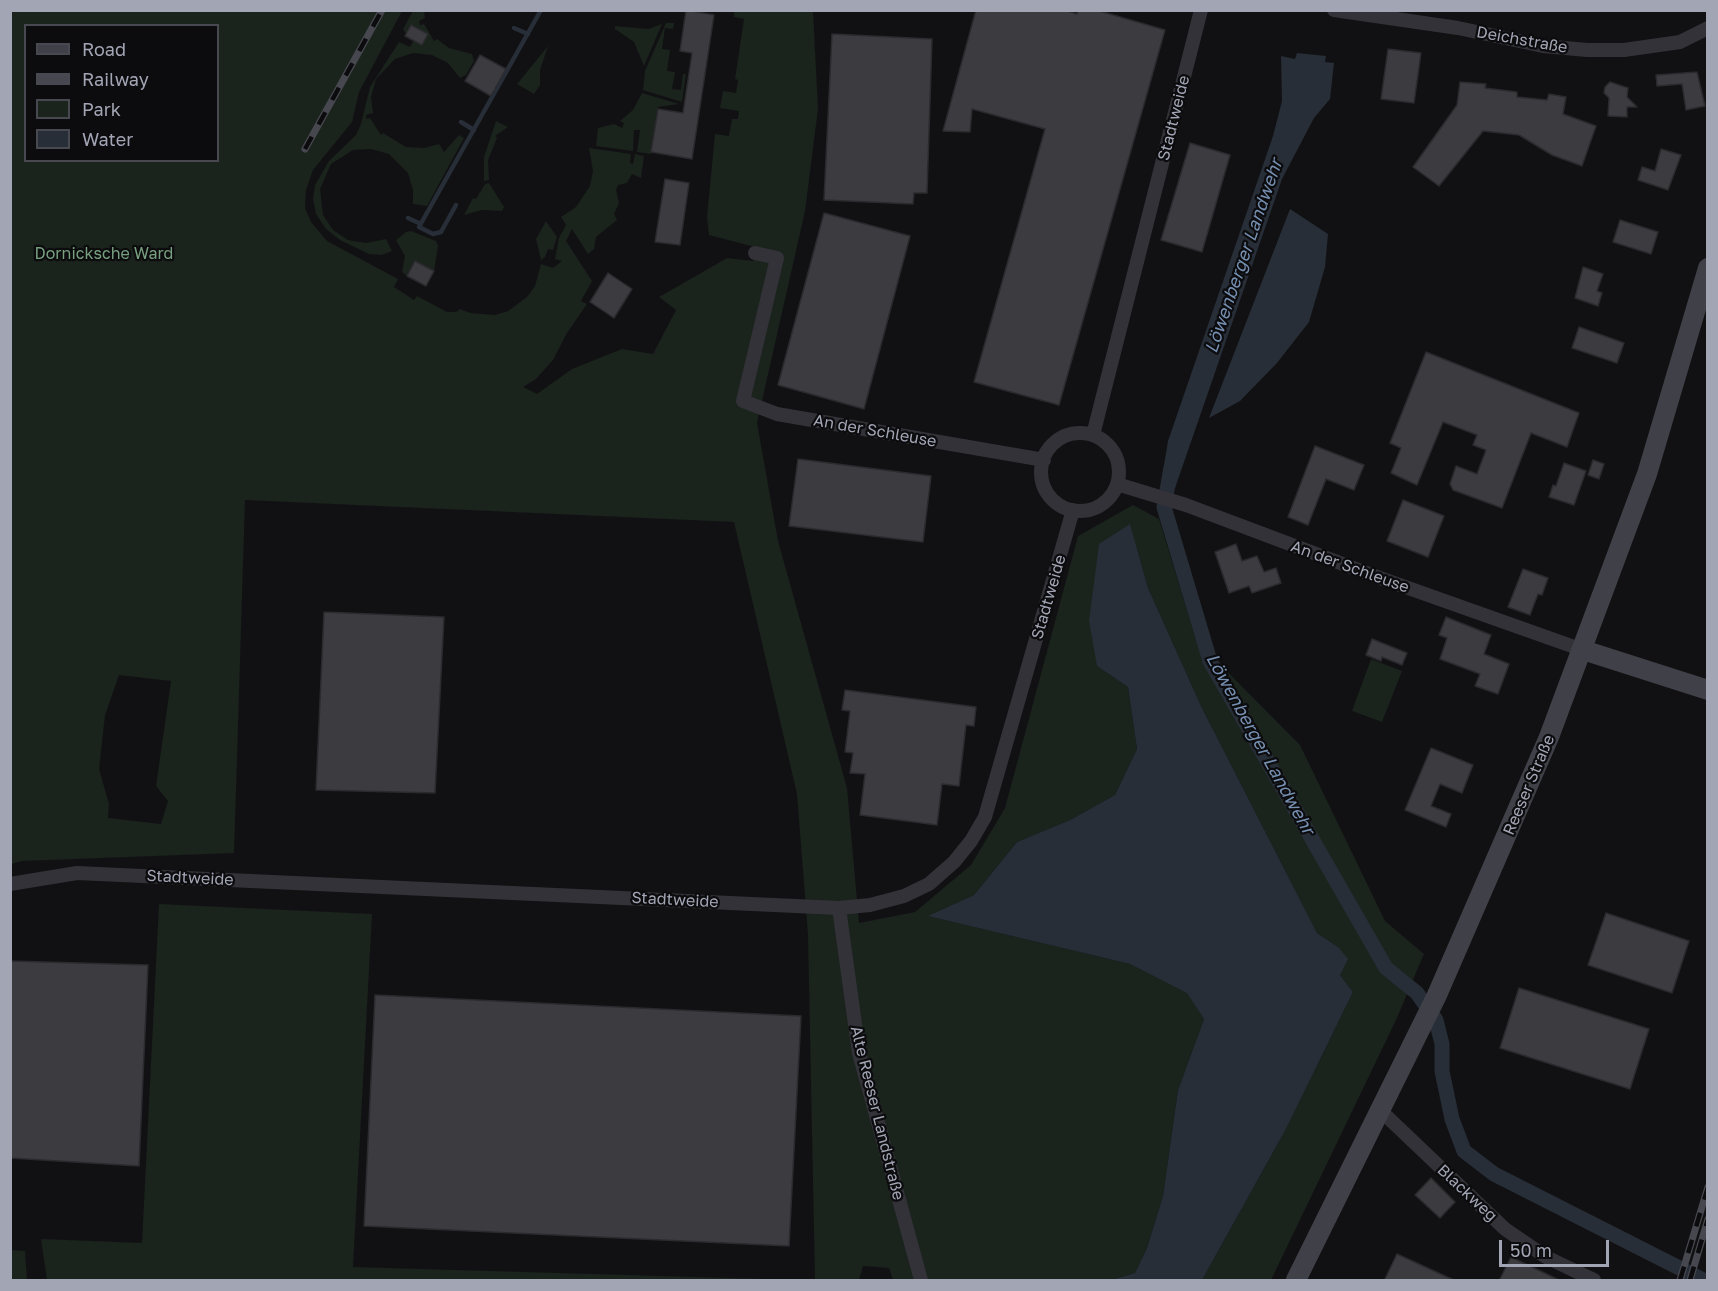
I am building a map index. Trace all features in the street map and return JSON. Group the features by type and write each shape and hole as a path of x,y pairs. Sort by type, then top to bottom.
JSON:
{"main road":[{"name":"Reeser Straße","path":"1296,1281 1423,1025 1502,850 1583,650 1647,474 1707,268"},
{"path":"1583,650 1707,690"}],"street":[{"name":"Stadtweide","path":"1093,435 1202,10"},
{"name":"Deichstraße","path":"1334,10 1458,28 1543,46 1587,50 1624,50 1680,42 1707,28"},
{"name":"An der Schleuse","path":"755,253 777,258 743,401 777,414 1044,460"},
{"path":"1069,435 1093,435 1112,449 1118,466 1117,484 1105,502 1084,510 1073,510 1062,506 1047,491 1042,471 1044,460 1049,449 1058,440 1069,435"},
{"name":"An der Schleuse","path":"1117,484 1186,505 1380,578 1583,650"},
{"name":"Stadtweide","path":"10,884 77,873 840,908 870,905 904,896 929,884 954,862 971,841 985,817 1073,510"},
{"name":"Alte Reeser Landstraße","path":"840,908 859,1053 921,1281"},
{"name":"Blackweg","path":"1380,1110 1505,1229 1546,1257 1594,1281"}],"green space":[{"name":"Dornicksche Ward","path":"11,11 402,11 359,92 352,122 313,170 306,190 305,208 311,222 327,241 398,279 394,287 414,300 417,296 447,312 456,312 460,309 470,313 495,315 508,311 527,297 535,286 541,264 553,268 562,261 555,259 559,238 566,225 561,217 576,207 590,186 593,171 589,148 631,154 630,163 633,164 635,154 644,156 641,178 632,174 627,183 618,185 616,190 619,203 614,214 617,220 596,237 594,249 588,254 572,229 566,241 592,281 581,301 587,304 567,333 553,360 536,379 523,387 537,394 572,369 622,349 653,354 676,310 659,297 727,258 753,261 755,247 709,235 707,217 715,134 729,136 732,119 738,119 739,111 720,108 723,91 736,93 738,80 735,79 744,19 734,17 734,11 813,11 818,109 805,211 757,423 778,541 847,788 859,923 915,912 971,865 1005,808 1078,536 1133,505 1159,519 1196,640 1300,745 1385,921 1424,954 1396,1020 1271,1280 1202,1280 1286,1129 1353,992 1340,975 1338,947 1317,933 1202,708 1148,588 1130,525 1097,666 1128,687 1137,749 1115,795 1070,820 1017,842 974,895 929,916 1130,964 1187,992 1204,1019 1178,1090 1163,1196 1147,1248 1135,1273 1111,1280 893,1280 889,1268 863,1266 859,1280 815,1280 808,934 797,794 734,522 245,500 234,853 22,861 11,864","holes":["119,675 171,681 156,786 168,801 161,824 108,818 109,804 99,769 105,715"]},
{"path":"413,11 424,11 425,18 419,21 420,25 424,24 434,41 437,39 449,48 472,54 474,61 466,75 460,78 448,63 432,55 413,53 395,59 376,79 371,97 373,113 366,115 366,119 370,118 381,135 383,133 406,147 424,148 439,144 444,152 459,135 464,138 427,206 413,204 413,190 408,173 389,154 371,149 353,150 331,164 320,189 323,215 333,230 348,240 366,243 386,239 392,251 382,255 369,254 340,240 326,229 316,214 313,199 315,185 329,161 356,135 370,87 399,42 410,47 414,40 422,45 427,34 412,25 406,34 403,29"},
{"path":"666,23 674,23 673,29 665,28 662,49 670,50 667,71 675,72 672,89 681,90 683,74 686,74 682,102 643,90 645,71"},
{"path":"662,24 644,66 634,42 615,29 615,26 648,29"},
{"path":"548,46 540,70 540,85 534,94 517,84"},
{"path":"642,93 679,104 658,107 651,154 637,152 640,130 634,130 633,151 596,146 598,128 614,124 622,128 624,123 620,121 633,110"},
{"path":"496,121 508,127 495,136 497,138 488,160 489,180 484,181 484,157"},
{"path":"489,183 504,207 502,211 482,210 464,215 473,198 476,199 485,184"},
{"path":"546,221 557,237 553,250 548,249 541,260 536,239"},
{"path":"411,231 436,241 438,246 434,271 415,261 407,276 402,272 405,256 396,240"},
{"path":"1371,659 1402,671 1382,722 1352,711"},
{"path":"159,904 372,914 353,1267 799,1280 47,1280 41,1239 142,1243"},
{"path":"10,1250 25,1251 27,1280 11,1280"}],"water":[{"path":"1297,53 1326,56 1325,62 1334,63 1330,99 1314,118 1282,179 1175,488 1161,483 1168,441 1273,136 1282,101 1281,56 1295,59"},
{"path":"1290,209 1328,234 1325,267 1309,322 1277,363 1240,401 1209,418"},
{"path":"1130,524 1148,588 1202,708 1317,933 1338,947 1348,959 1340,975 1353,992 1286,1129 1202,1280 1111,1280 1135,1273 1147,1248 1163,1196 1178,1090 1204,1019 1187,993 1130,964 928,916 974,895 1017,842 1070,820 1115,795 1137,749 1128,687 1097,666 1089,621 1099,544"}],"building":[{"path":"686,10 714,15 692,159 651,152 658,109 683,113 692,53 680,51"},
{"path":"976,10 1065,10 1077,14 1078,10 1096,10 1165,30 1059,405 974,382 1045,129 972,109 970,132 943,131"},
{"path":"411,25 428,34 422,45 405,36"},
{"path":"832,34 932,39 927,193 914,193 913,204 824,200"},
{"path":"1388,49 1421,53 1414,103 1381,99"},
{"path":"480,55 506,69 491,96 465,81"},
{"path":"1697,72 1705,106 1686,110 1682,84 1657,86 1656,75"},
{"path":"1460,82 1486,84 1485,88 1517,92 1517,97 1547,100 1549,94 1566,97 1563,114 1596,126 1582,166 1552,155 1519,135 1483,131 1439,186 1413,167 1457,105"},
{"path":"1610,82 1628,88 1627,97 1637,107 1627,107 1627,117 1608,116 1609,98 1604,93 1605,87"},
{"path":"1190,143 1230,155 1202,252 1161,240"},
{"path":"1661,149 1681,155 1668,190 1638,180 1642,167 1655,171"},
{"path":"665,179 689,183 680,245 655,242"},
{"path":"824,213 910,236 864,409 778,385"},
{"path":"1620,220 1658,232 1651,254 1613,242"},
{"path":"415,261 434,271 426,286 407,276"},
{"path":"1583,267 1603,274 1597,291 1602,293 1598,306 1575,298"},
{"path":"608,273 632,289 614,318 590,302"},
{"path":"1579,327 1624,343 1617,363 1572,348"},
{"path":"1426,352 1579,413 1567,447 1531,433 1502,508 1453,490 1450,484 1456,466 1477,474 1486,450 1473,445 1477,435 1443,422 1417,485 1391,473 1401,448 1390,443"},
{"path":"1315,446 1364,465 1354,490 1326,479 1308,525 1288,517"},
{"path":"798,459 931,476 923,542 789,526"},
{"path":"1593,460 1604,464 1599,479 1588,475"},
{"path":"1564,463 1586,471 1574,505 1549,497 1553,485 1556,486"},
{"path":"1403,500 1444,516 1428,557 1387,541"},
{"path":"1236,544 1242,561 1257,556 1264,572 1276,568 1281,583 1252,593 1249,586 1229,593 1215,552"},
{"path":"1523,569 1548,578 1542,595 1538,594 1530,615 1508,607"},
{"path":"324,612 444,617 435,793 316,790"},
{"path":"1446,617 1491,635 1484,654 1509,664 1498,694 1475,686 1480,674 1440,659 1447,638 1439,635"},
{"path":"1372,639 1407,653 1402,665 1382,657 1381,661 1366,655"},
{"path":"845,690 976,707 974,726 966,725 959,786 942,784 937,825 860,815 865,774 850,773 853,753 845,752 850,711 842,710"},
{"path":"1431,748 1473,765 1462,793 1440,784 1431,806 1451,814 1446,827 1405,810"},
{"path":"1606,913 1689,941 1672,993 1588,965"},
{"path":"10,961 148,965 139,1166 10,1158"},
{"path":"1519,988 1649,1029 1630,1089 1500,1048"},
{"path":"375,995 801,1016 789,1246 364,1226"},
{"path":"1431,1178 1455,1202 1440,1218 1415,1195"},
{"path":"1397,1254 1456,1281 1384,1281"},
{"path":"1511,1257 1561,1281 1499,1281"}],"waterway":[{"path":"456,205 441,232 433,234 419,227 541,10"},
{"path":"514,28 528,34"},
{"path":"461,122 474,130"},
{"path":"408,218 421,224"},
{"name":"Löwenberger Landwehr","path":"1171,468 1164,507 1210,661 1386,968 1417,993 1436,1020 1442,1044 1442,1071 1452,1119 1464,1151 1494,1174 1703,1280"}],"railway":[{"path":"305,149 382,10"},
{"path":"1680,1280 1708,1187"},
{"path":"1690,1280 1708,1219"}]}
